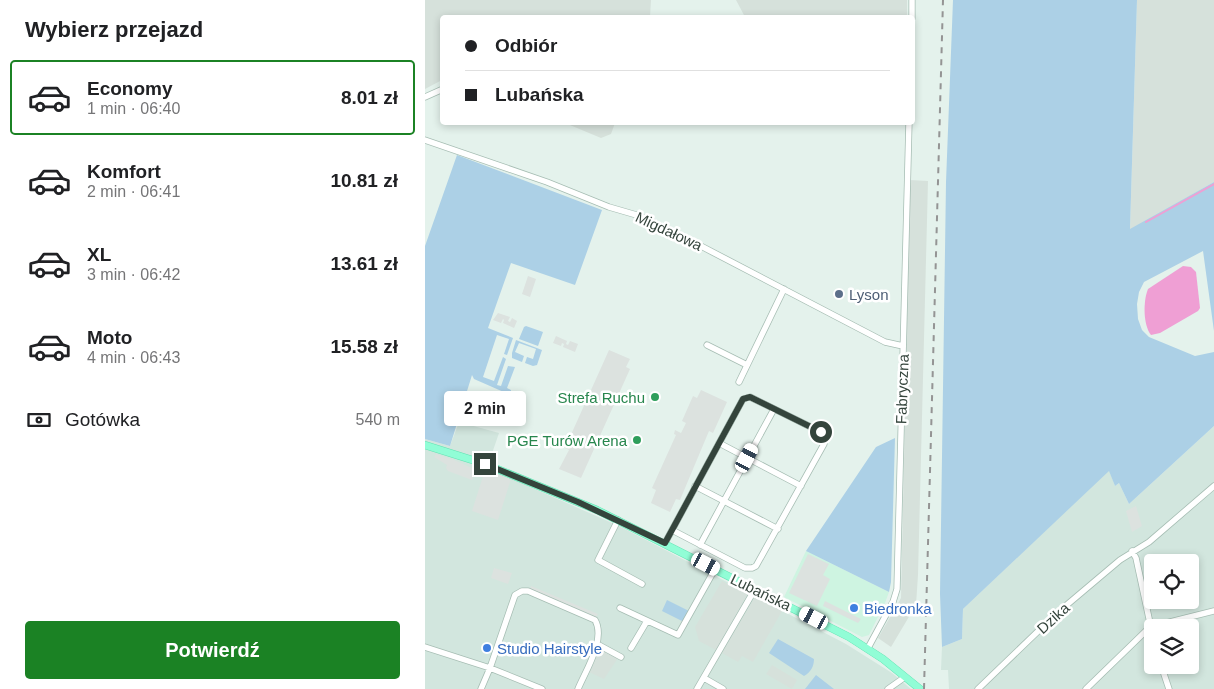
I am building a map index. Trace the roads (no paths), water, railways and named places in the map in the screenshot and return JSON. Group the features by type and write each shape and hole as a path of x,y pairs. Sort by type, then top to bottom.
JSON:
{"main road":[{"name":"Lubańska","path":"425,445 513,475 619,520 837,630 867,648 920,689"}],"street":[{"path":"912,0 912,15"},
{"path":"425,97 440,90"},
{"name":"Fabryczna","path":"867,648 893,602 897,589 909,125"},
{"name":"Migdałowa","path":"425,140 547,182 609,207 640,216 885,342 903,346"},
{"path":"739,382 784,289"},
{"path":"707,345 747,365"},
{"path":"665,543 741,401 745,397 750,397 821,432 825,436 824,444 759,564 752,568 745,568 672,530"},
{"path":"700,545 774,409"},
{"path":"719,443 801,486"},
{"path":"695,486 778,529"},
{"name":"Dzika","path":"978,689 1056,614 1132,551 1149,542 1214,486"},
{"path":"619,520 598,560 642,584"},
{"path":"1132,551 1136,558 1147,619"},
{"path":"620,608 678,635 715,569"},
{"path":"697,689 755,589"},
{"path":"481,689 515,596 522,591 528,591 595,620 599,630 597,644 578,689"},
{"path":"1182,619 1214,611"},
{"path":"631,648 647,621"},
{"path":"1086,689 1144,632"},
{"path":"597,644 621,657"},
{"path":"425,647 490,668 542,689"},
{"path":"1164,674 1169,689"},
{"path":"888,689 905,677"},
{"path":"704,678 723,689"}],"waterway":[{"path":"1146,222 1214,184"}],"railway":[{"path":"924,689 943,0"}],"place":[{"name":"Lyson","path":"839,294"},
{"name":"Strefa Ruchu","path":"655,397"},
{"name":"PGE Turów Arena","path":"637,440"},
{"name":"Biedronka","path":"854,608"},
{"name":"Studio Hairstyle","path":"487,648"}]}
